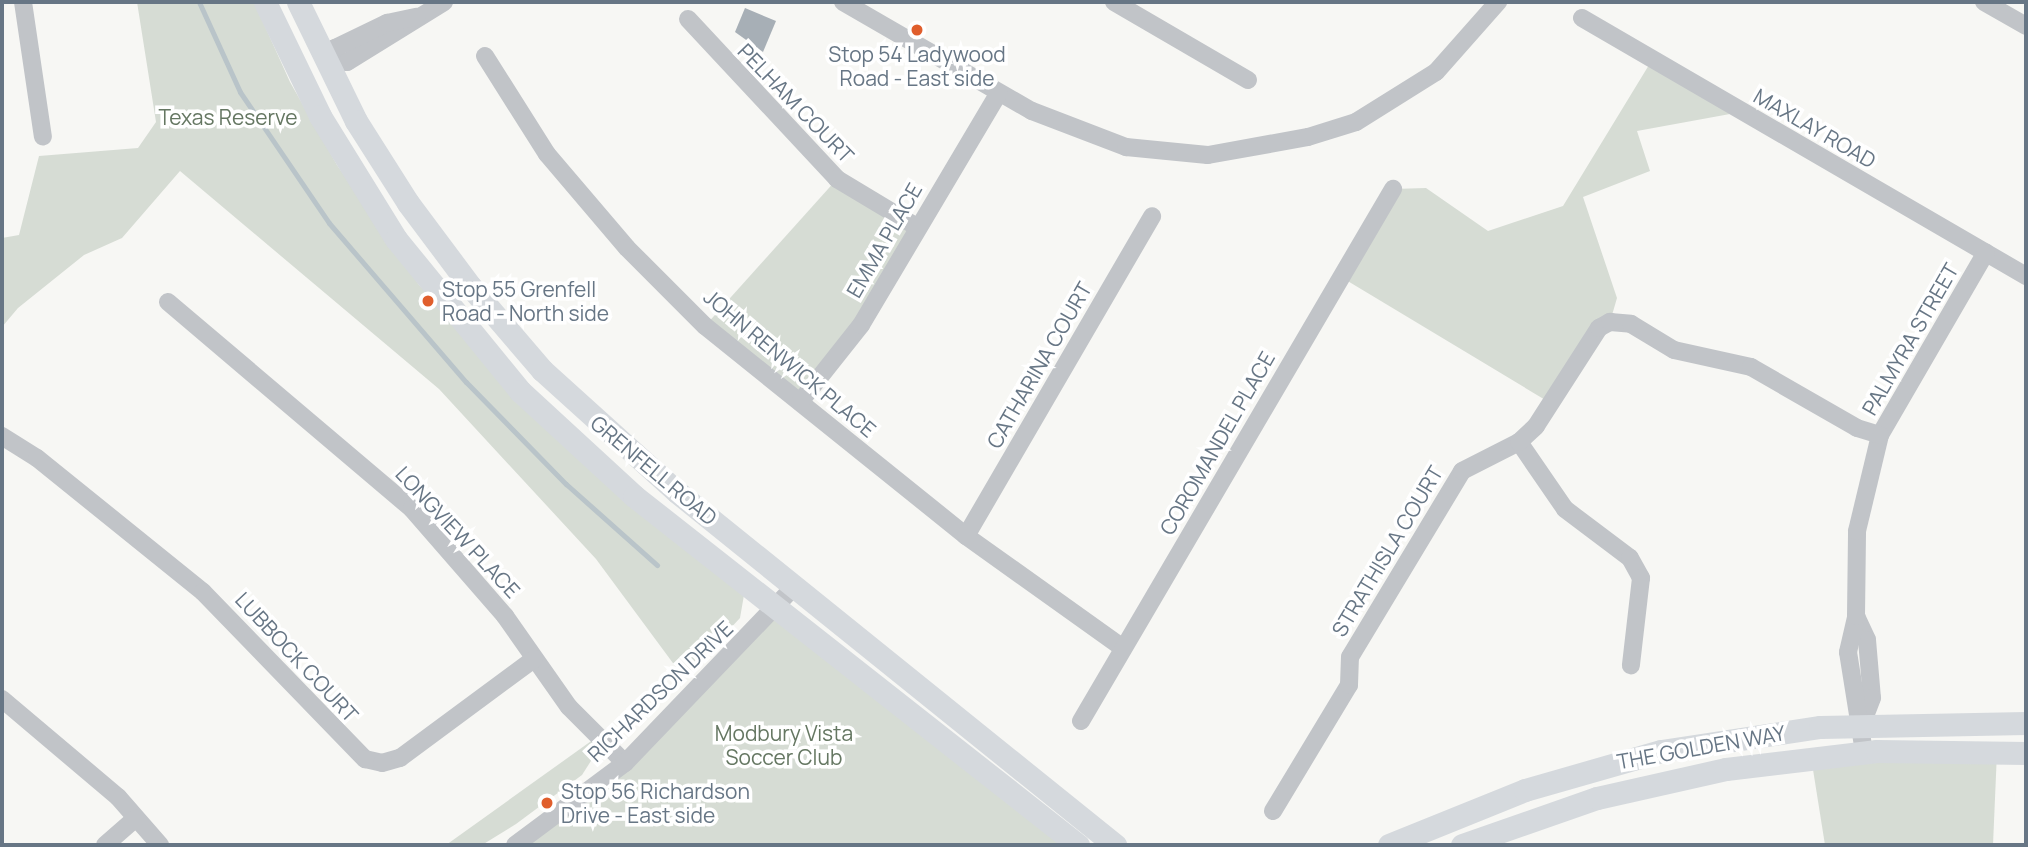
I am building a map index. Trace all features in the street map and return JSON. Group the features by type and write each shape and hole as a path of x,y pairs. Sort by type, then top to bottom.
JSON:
{"main road":[{"name":"GRENFELL ROAD","path":"265,2 299,76 396,239 495,363 586,456 775,609 1078,845"},
{"name":"GRENFELL ROAD","path":"298,2 326,62 408,204 509,333 632,455 1115,845"},
{"path":"299,76 326,62"},
{"name":"THE GOLDEN WAY","path":"1390,845 1475,808 1623,760 1713,741 1862,724 2026,723"},
{"name":"THE GOLDEN WAY","path":"1462,845 1659,782 1864,752 2026,753"}],"street":[{"path":"23,2 43,137"},
{"path":"326,62 347,62 395,37 416,17 444,2"},
{"path":"843,2 998,94 1126,146 1208,155 1308,137 1356,122 1406,94 1436,72 1498,2"},
{"path":"1114,2 1248,80"},
{"path":"1984,2 2026,26"},
{"name":"MAXLAY ROAD","path":"1582,18 2026,276"},
{"name":"PELHAM COURT","path":"688,19 837,179 917,227"},
{"name":"JOHN RENWICK PLACE","path":"485,56 547,155 627,248 712,332 966,536 1124,648"},
{"name":"EMMA PLACE","path":"800,402 861,325 998,94"},
{"name":"COROMANDEL PLACE","path":"1081,720 1393,189"},
{"name":"CATHARINA COURT","path":"966,536 1152,216"},
{"name":"PALMYRA STREET","path":"1864,752 1862,724 1872,698 1867,639 1856,616 1857,531 1880,435 1986,252"},
{"name":"LONGVIEW PLACE","path":"168,302 412,509 505,616 569,707 625,763"},
{"name":"STRATHISLA COURT","path":"1273,811 1349,685 1350,657 1462,471 1519,442 1552,404 1586,344 1610,323 1631,324 1674,349 1751,367 1857,428 1880,435"},
{"name":"LUBBOCK COURT","path":"2,436 37,458 203,592 365,759 383,763 400,758 534,659"},
{"path":"1519,442 1565,509 1630,558 1641,578 1631,665"},
{"name":"RICHARDSON DRIVE","path":"515,845 625,763 795,586"},
{"path":"2,699 136,818 160,845"},
{"path":"105,845 136,818"}],"green space":[{"name":"Texas Reserve","path":"137,2 254,2 290,82 337,165 419,285 744,595 740,618 684,678 596,559 439,389 180,171 122,238 84,255 18,308 2,327 2,238 19,235 39,156 138,148 156,122"},
{"path":"1652,60 1730,114 1637,131 1650,171 1583,197 1617,298 1610,322 1552,404 1341,277 1393,189 1426,188 1488,231 1563,206"},
{"path":"837,179 917,227 800,402 705,326"},
{"name":"Modbury Vista Soccer Club","path":"775,609 1078,845 515,845 625,763"},
{"path":"594,739 596,753 582,775 516,824 482,845 446,845"},
{"path":"1997,752 1993,845 1825,845 1811,757"}],"building":[{"path":"745,8 776,21 763,52 735,32"}],"waterway":[{"path":"199,2 240,92 329,223 466,382 566,484 657,565"}],"place":[{"name":"Stop 54 Ladywood Road - East side","path":"917,30"},
{"name":"Stop 55 Grenfell Road - North side","path":"428,301"},
{"name":"Stop 56 Richardson Drive - East side","path":"547,803"}]}
